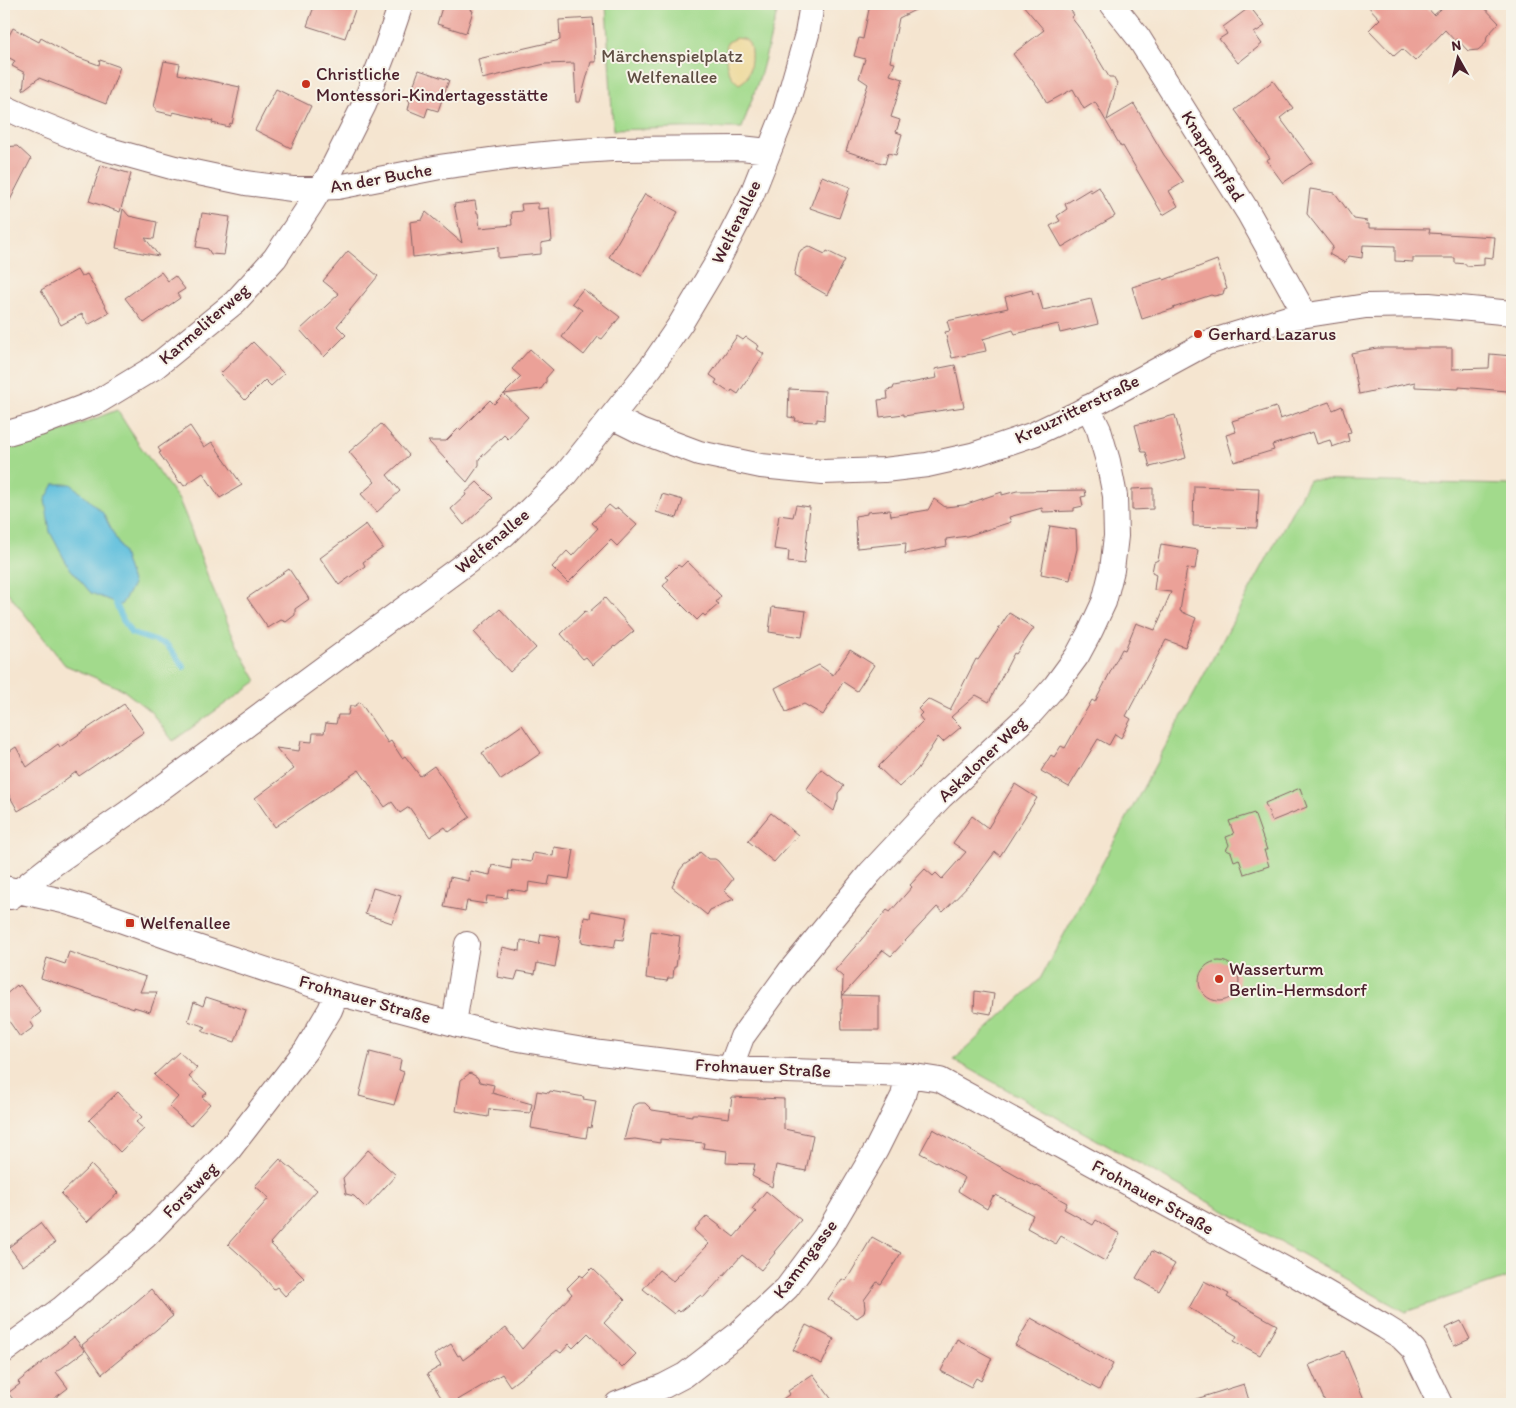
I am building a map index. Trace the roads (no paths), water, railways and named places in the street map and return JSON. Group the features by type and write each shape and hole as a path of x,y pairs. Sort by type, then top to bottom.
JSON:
{"street":[{"name":"Karmeliterweg","path":"4,434 39,424 99,401 155,367 235,302 275,258 301,221 330,173 364,105 401,4"},
{"name":"Welfenallee","path":"9,894 126,814 504,535 565,475 651,367 716,266 752,194 785,111 807,34 812,4"},
{"name":"Knappenpfad","path":"1112,4 1138,37 1248,212 1305,314"},
{"name":"An der Buche","path":"4,107 99,147 175,168 246,183 292,189 338,187 440,167 565,152 612,149 741,148 769,151"},
{"name":"Kreuzritterstraße","path":"612,416 640,431 699,453 761,466 823,472 884,470 918,466 972,455 1034,434 1207,343 1288,318 1366,306 1429,304 1512,313"},
{"name":"Askaloner Weg","path":"730,1069 742,1037 790,971 870,872 941,797 1032,712 1055,686 1077,656 1104,602 1112,570 1116,536 1114,496 1108,460 1099,430 1088,407"},
{"name":"Frohnauer Straße","path":"9,894 86,908 337,993 513,1038 601,1053 730,1069 908,1075 940,1080 1296,1275 1385,1327 1414,1350 1440,1404"},
{"path":"454,1024 467,944"},
{"name":"Forstweg","path":"4,1351 61,1309 144,1237 229,1150 306,1050 330,1010 337,993"},
{"name":"Kammgasse","path":"617,1404 664,1386 685,1375 738,1334 787,1288 825,1238 876,1150 903,1096 908,1075"}],"water":[{"path":"54,484 71,484 103,513 123,553 133,585 121,605 91,593 68,566 50,532 45,500"}],"waterway":[{"path":"113,597 131,633 167,645 184,667"}],"place":[{"name":"Christliche Montessori-Kindertagesstätte","path":"306,84"},
{"name":"Gerhard Lazarus","path":"1198,334"},
{"name":"Welfenallee","path":"130,923"},
{"name":"Wasserturm Berlin-Hermsdorf","path":"1219,979"}],"park label":[{"name":"Märchenspielplatz Welfenallee","path":"672,66"}]}
